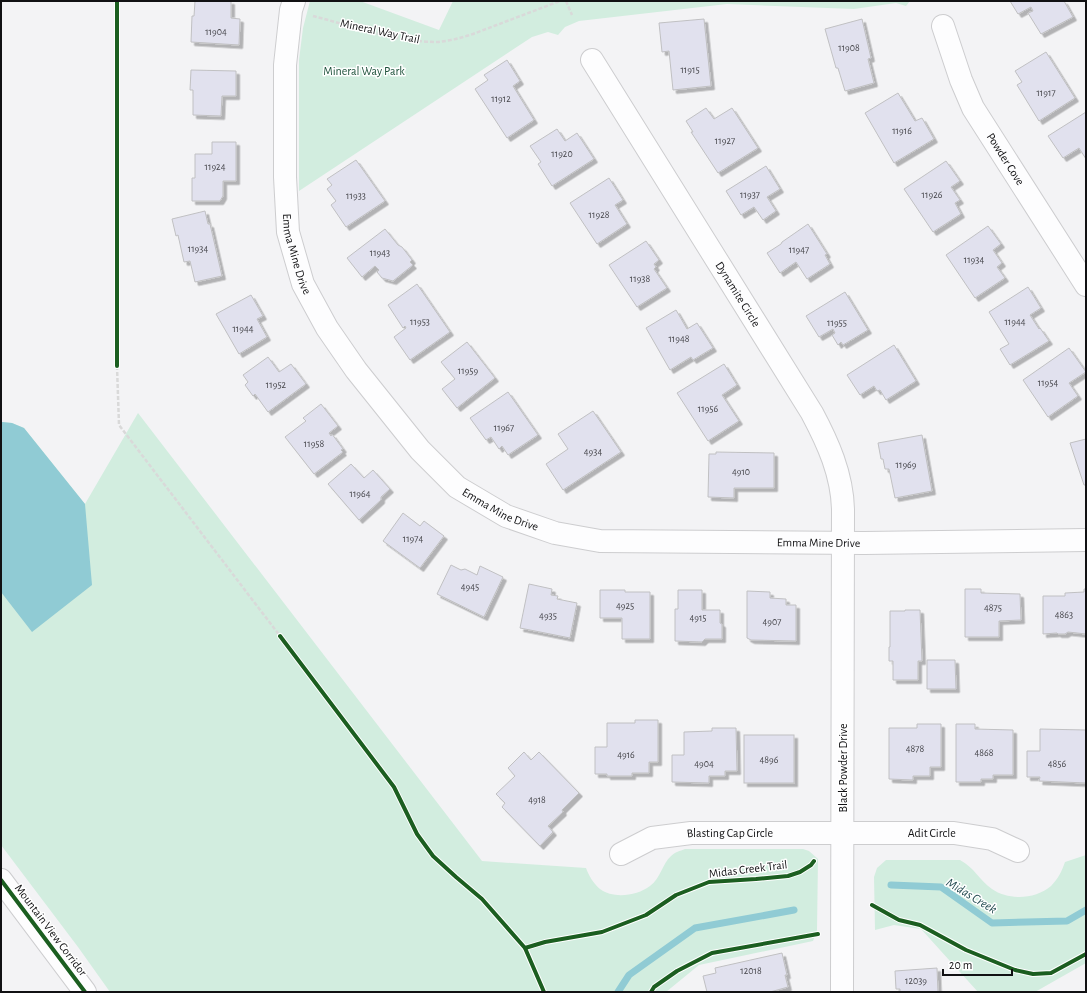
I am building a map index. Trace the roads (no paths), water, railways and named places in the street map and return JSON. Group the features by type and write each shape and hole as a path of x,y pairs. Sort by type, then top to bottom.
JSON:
{"main road":[{"name":"Emma Mine Drive","path":"294,1 291,10 285,65 285,176 288,232 304,284 328,328 356,370 420,450 457,487 506,516 555,533 600,541 843,543 1086,540"},
{"name":"Powder Cove","path":"943,26 961,80 973,108 1086,285"},
{"name":"Dynamite Circle","path":"592,60 812,413 826,439 837,468 843,499 843,543"},
{"name":"Black Powder Drive","path":"842,992 843,543"},
{"name":"Blasting Cap Circle","path":"621,854 652,838 691,833 843,834"},
{"name":"Adit Circle","path":"843,834 954,833 992,839 1018,851"},
{"name":"Mountain View Corridor","path":"1,880 85,992"}],"water":[{"path":"1,420 2,422 12,423 24,428 85,504 92,585 32,632 1,592"}],"waterway":[{"name":"Midas Creek","path":"891,885 941,887 992,923 1067,921 1086,910"},
{"name":"Midas Creek","path":"618,992 629,975 695,928 794,910"}],"park label":[{"name":"Mineral Way Park","path":"364,71"}]}
